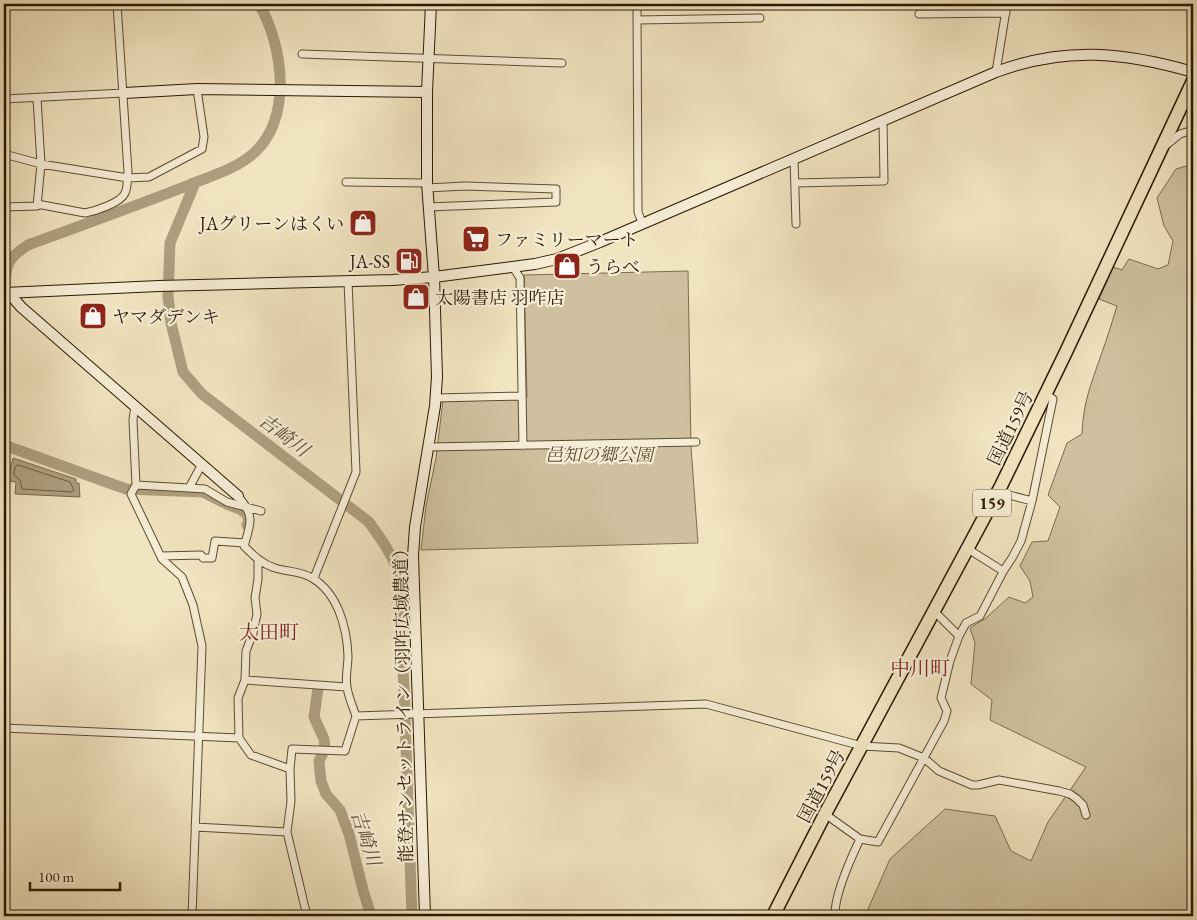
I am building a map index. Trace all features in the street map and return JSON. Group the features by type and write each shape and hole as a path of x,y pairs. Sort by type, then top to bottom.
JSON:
{"highway":[{"name":"国道159号","path":"774,916 825,814 998,492 1193,81"}],"street":[{"path":"4,207 37,206 37,204 91,212 121,200 126,192 128,178 124,93 117,4"},
{"name":"能登サンセットライン（羽咋広域農道）","path":"425,916 413,556 415,527 429,447 438,377 434,277 427,186 427,92 431,4"},
{"path":"637,4 638,212 642,223"},
{"path":"982,4 982,13"},
{"path":"996,72 1007,4"},
{"path":"920,14 1006,13"},
{"path":"638,20 760,18"},
{"path":"302,54 562,62"},
{"path":"6,293 434,277 513,267 557,259 996,72 1023,63 1046,58 1100,54 1161,63 1193,72"},
{"path":"4,154 41,164 128,178 148,177 202,148 204,137 197,89"},
{"path":"4,99 197,89 427,92"},
{"path":"37,98 41,164 37,204"},
{"path":"795,183 884,181 883,121"},
{"path":"1161,149 1180,134 1193,130"},
{"path":"794,159 796,224"},
{"path":"346,182 556,189 556,202 428,207"},
{"path":"513,267 520,278 523,446"},
{"path":"314,578 356,472 348,281"},
{"path":"6,293 238,496 246,506 251,518 244,546 258,560 276,568 314,578 331,595 337,605 348,654 347,687 356,716 344,751 292,749 290,769 291,801 287,832 307,916"},
{"path":"825,814 860,839 878,842 944,721 947,711 941,698 950,661 959,636 966,623 980,616 1021,541 1032,501 1053,399 1046,394"},
{"path":"436,398 522,396"},
{"path":"135,406 133,420 134,488 130,494 161,556 182,577 192,605 202,646 192,916"},
{"path":"429,447 696,442"},
{"path":"189,488 202,464"},
{"path":"134,488 205,489 227,502 261,511"},
{"path":"998,492 1032,501"},
{"path":"161,556 201,555 203,558 212,558 215,541 245,543"},
{"path":"968,549 1003,571"},
{"path":"258,560 255,598 257,614 253,633 246,651 245,680 238,698 240,738 251,755 290,769"},
{"path":"934,611 959,636"},
{"path":"245,680 347,687"},
{"path":"356,716 706,704 862,746 899,748 924,758 939,771 972,784 978,785 999,780 1070,794 1083,804 1086,815"},
{"path":"4,728 240,738"},
{"path":"195,828 287,832"},
{"path":"835,916 835,904 860,839"}],"green space":[{"path":"1193,164 1193,916 865,916 890,859 945,809 995,816 1011,851 1031,861 1048,822 1086,767 990,720 992,700 971,684 975,643 970,628 986,618 1009,597 1025,603 1033,597 1030,581 1020,566 1032,542 1048,541 1060,507 1048,495 1067,443 1082,434 1088,394 1117,306 1099,299 1113,267 1122,270 1129,259 1158,269 1168,265 1173,241 1164,226 1157,198 1176,169"},
{"name":"邑知の郷公園","path":"688,271 691,447 698,543 421,550 443,400 527,397 524,275"}],"water":[{"path":"13,458 76,479 76,483 79,483 80,497 15,494 16,482 7,481"}],"waterway":[{"name":"吉崎川","path":"5,287 9,262 28,245 214,175 231,168 254,153 266,138 275,120 279,101 280,80 274,40 259,4"},
{"name":"吉崎川","path":"195,183 170,243 168,296 171,323 183,372 202,394 369,522 385,545 398,569 405,709"},
{"name":"吉崎川","path":"4,329 5,300"},
{"name":"吉崎川","path":"4,445 126,489 203,492 247,514 249,521 247,525"},
{"name":"吉崎川","path":"318,688 314,717 324,739 325,749 319,761 321,781 326,794 340,810 349,834 371,916"},
{"name":"吉崎川","path":"405,720 412,916"}],"place":[{"name":"JAグリーンはくい","path":"363,223"},
{"name":"ファミリーマート","path":"476,239"},
{"name":"JA-SS","path":"409,261"},
{"name":"うらべ","path":"567,266"},
{"name":"太陽書店 羽咋店","path":"416,297"},
{"name":"ヤマダデンキ","path":"93,316"}],"district":[{"name":"太田町","path":"269,632"},
{"name":"中川町","path":"920,668"}]}
